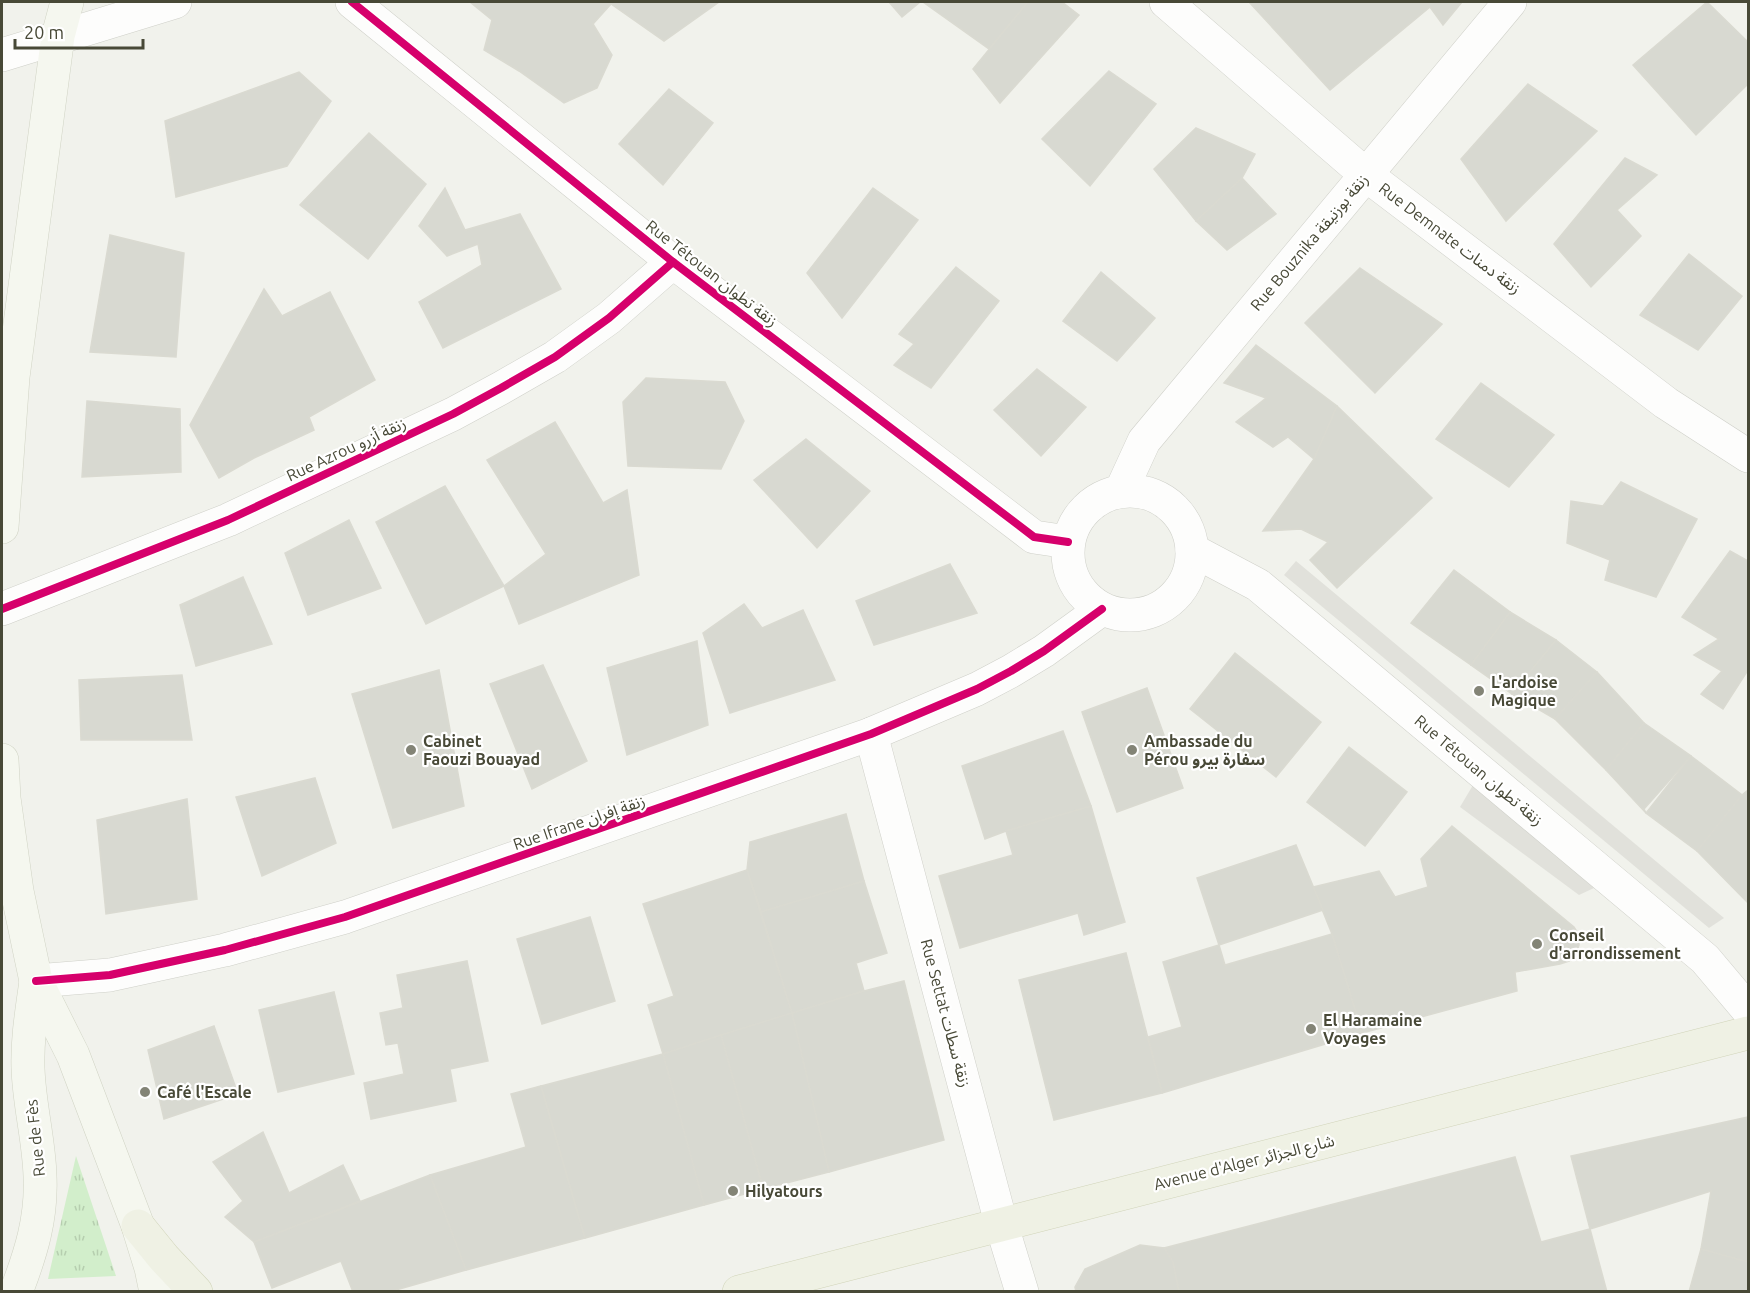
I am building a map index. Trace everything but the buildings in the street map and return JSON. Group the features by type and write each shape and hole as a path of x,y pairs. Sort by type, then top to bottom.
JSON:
{"main road":[{"name":"Avenue d'Alger شارع الجزائر","path":"739,1292 1749,1033"},
{"path":"138,1226 196,1292"}],"street":[{"path":"2,527 13,377 58,36 67,2"},
{"path":"2,55 175,2"},
{"name":"Rue Tétouan زنقة تطوان","path":"352,2 673,262 1034,537 1068,542"},
{"name":"Rue Demnate زنقة دمنات","path":"1166,2 1365,174 1666,403 1749,456"},
{"name":"Rue Bouznika زنقة بوزنيقة","path":"1121,491 1144,441 1510,2"},
{"name":"Rue Azrou زنقة أزرو","path":"2,609 228,520 453,414 555,357 609,318 673,262"},
{"path":"1121,491 1138,491 1168,504 1180,515 1188,530 1192,550 1190,571 1180,591 1164,606 1144,614 1123,616 1102,609 1086,598 1074,582 1068,563 1068,542 1075,523 1088,507 1105,496 1121,491"},
{"name":"Rue Tétouan زنقة تطوان","path":"1192,550 1258,585 1705,959 1749,1010"},
{"name":"Rue Ifrane زنقة إفران","path":"36,981 110,975 225,950 345,917 871,734 977,689 1011,671 1044,651 1102,609"},
{"name":"Rue Settat زنقة سطات","path":"871,734 1001,1223 1022,1292"},
{"path":"2,760 4,798 16,891 36,981 73,1055 138,1226 156,1292"},
{"name":"Rue de Fès","path":"16,1292 30,1256 39,1217 40,1176 29,1090 27,1051 36,981"}],"green space":[{"path":"76,1156 116,1276 48,1279"}],"shaded area":[{"path":"1296,561 1724,918 1709,928 1284,575"},
{"path":"1476,780 1609,881 1579,895 1460,807"}],"cycle path":[{"path":"352,2 673,262 1034,537 1068,542"},
{"path":"2,609 228,520 453,414 555,357 609,318 673,262"},
{"path":"36,981 110,975 225,950 345,917 871,734 977,689 1011,671 1044,651 1102,609"}],"place":[{"name":"L'ardoise Magique","path":"1479,691"},
{"name":"Cabinet Faouzi Bouayad","path":"411,750"},
{"name":"Ambassade du Pérou سفارة بيرو","path":"1132,750"},
{"name":"Conseil d'arrondissement","path":"1537,944"},
{"name":"El Haramaine Voyages","path":"1311,1029"},
{"name":"Café l'Escale","path":"145,1092"},
{"name":"Hilyatours","path":"733,1191"}]}
